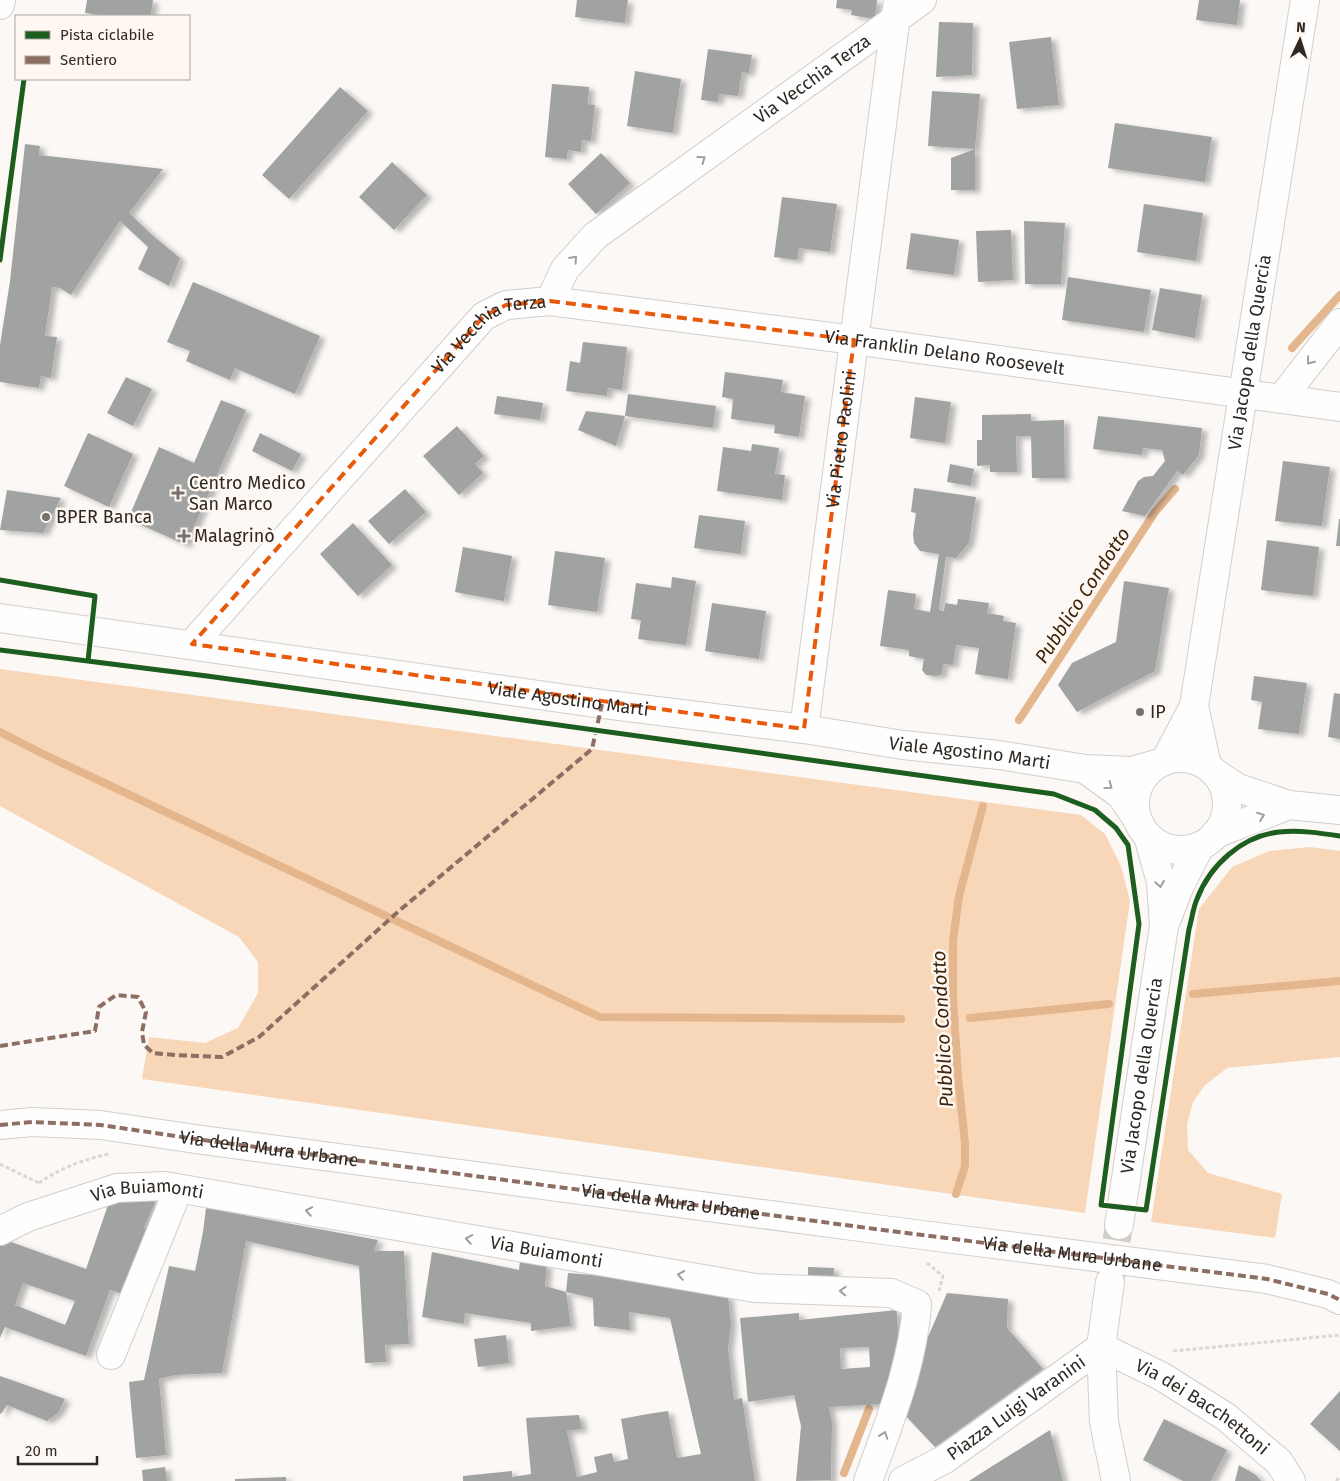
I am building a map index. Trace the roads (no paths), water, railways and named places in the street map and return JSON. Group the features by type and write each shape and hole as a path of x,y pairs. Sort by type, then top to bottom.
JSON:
{"street":[{"path":"0,5 1,0"},
{"name":"Via Vecchia Terza","path":"192,644 484,316 506,305 550,301 565,269 595,236 897,10 922,0"},
{"name":"Via Jacopo della Quercia","path":"1161,762 1194,706 1305,0"},
{"name":"Via Pietro Paolini","path":"804,729 897,10"},
{"name":"Via Franklin Delano Roosevelt","path":"550,301 854,340 1340,407"},
{"path":"1280,399 1340,323"},
{"name":"Viale Agostino Marti","path":"0,602 51,626"},
{"name":"Viale Agostino Marti","path":"0,618 602,704 804,729 903,745 998,755 1086,769 1131,771 1161,762"},
{"name":"Via Jacopo della Quercia","path":"1194,706 1211,770"},
{"path":"1289,805 1186,850 1171,849 1159,844 1143,829 1136,814 1134,801 1138,786 1145,774 1170,758 1185,758 1200,762 1238,788 1289,805 1340,810"},
{"name":"Viale Agostino Marti","path":"1086,769 1121,795 1143,829"},
{"path":"1208,840 1222,826 1227,811 1227,800 1222,782 1211,770"},
{"name":"Via Jacopo della Quercia","path":"1119,1224 1164,926 1161,882 1143,829"},
{"name":"Via Jacopo della Quercia","path":"1164,926 1180,886 1208,840"},
{"name":"Via della Mura Urbane","path":"0,1125 32,1122 101,1125 873,1229 1267,1279 1328,1294 1340,1300"},
{"name":"Via Buiamonti","path":"0,1231 28,1217 117,1188 165,1186 755,1288 891,1293 917,1304 915,1327 904,1379 868,1481"},
{"path":"111,1355 174,1202 176,1188"},
{"path":"1110,1282 1101,1347 1104,1422 1116,1481"},
{"name":"Via dei Bacchettoni","path":"1101,1347 1161,1376 1226,1417 1279,1462 1291,1481"},
{"name":"Piazza Luigi Varanini","path":"903,1481 945,1459 1101,1347"}],"waterway":[{"name":"Pubblico Condotto","path":"1292,348 1340,295"},
{"name":"Pubblico Condotto","path":"1019,720 1155,512 1175,489"},
{"path":"0,732 600,1017 901,1019"},
{"name":"Pubblico Condotto","path":"956,1194 965,1166 965,1143 958,1077 953,997 953,941 959,896 983,806"},
{"path":"1193,994 1340,981"},
{"path":"970,1018 1109,1004"},
{"name":"Pubblico Condotto","path":"844,1473 869,1409"}],"tunnel":[{"path":"1110,1282 1119,1225"}],"place":[{"name":"Centro Medico San Marco","path":"178,493"},
{"name":"BPER Banca","path":"46,517"},
{"name":"Malagrinò","path":"184,536"},
{"name":"IP","path":"1140,712"}]}
